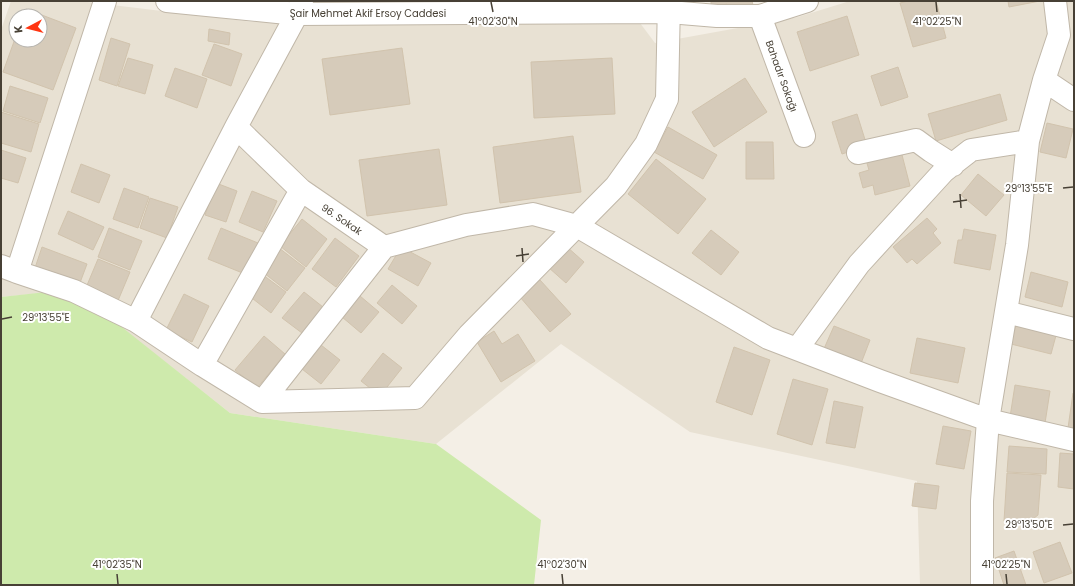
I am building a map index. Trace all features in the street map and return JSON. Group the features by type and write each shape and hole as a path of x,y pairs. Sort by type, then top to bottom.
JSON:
{"street":[{"path":"104,1 9,269 74,291 136,321 202,365 262,402 415,398 469,334 616,186 646,144 666,100 669,7"},
{"name":"Şair Mehmet Akif Ersoy Caddesi","path":"167,1 300,8 669,7 717,16 760,16 807,1"},
{"path":"982,585 982,501 988,420 1017,245 1028,141 1044,80 1059,34 1055,1"},
{"path":"136,321 236,127 300,8"},
{"name":"Bahadır Sokağı","path":"760,16 804,136"},
{"path":"1044,80 1074,100"},
{"name":"96. Sokak","path":"236,127 301,190 384,247"},
{"path":"858,153 916,140 953,165"},
{"path":"797,349 859,264 944,172 971,150 1028,141"},
{"path":"202,365 301,190"},
{"path":"262,402 384,247 466,225 533,214 577,226 768,338 880,382 988,420 1074,440"},
{"path":"1006,312 1074,329"}],"shaded area":[{"path":"11,1 79,1 253,22 640,23 655,43 798,17 850,1 1074,1 1074,585 920,585 917,481 690,432 561,344 436,444 230,413 74,290 1,297 1,30 8,10 8,48 48,48 48,8 9,8"}],"green space":[{"path":"74,289 230,413 436,444 541,520 534,585 1,585 1,297"}],"building":[{"path":"711,1 752,1 753,5 728,11 727,4 711,8"},
{"path":"908,1 936,1 946,38 913,47 900,3"},
{"path":"1008,1 1040,1 1009,7"},
{"path":"847,16 859,55 810,71 797,32"},
{"path":"48,17 76,28 53,90 3,72 12,48 48,48"},
{"path":"209,29 230,33 229,45 208,41"},
{"path":"111,38 130,44 117,86 99,80"},
{"path":"214,44 242,54 231,86 202,75"},
{"path":"402,48 410,104 330,115 322,59"},
{"path":"128,58 153,65 145,94 118,86"},
{"path":"612,58 615,114 534,118 531,62"},
{"path":"898,67 908,97 881,106 871,76"},
{"path":"175,68 207,79 197,108 165,96"},
{"path":"745,78 767,112 714,147 692,112"},
{"path":"10,86 48,98 40,123 3,111"},
{"path":"1000,94 1007,120 936,141 928,114"},
{"path":"1,112 39,124 31,152 1,143"},
{"path":"857,114 867,146 842,154 832,122"},
{"path":"1047,123 1073,129 1066,158 1040,152"},
{"path":"668,127 717,155 703,179 654,152"},
{"path":"573,136 581,192 500,203 493,147"},
{"path":"746,142 773,142 774,179 746,179"},
{"path":"439,149 447,205 367,216 359,160"},
{"path":"1,150 26,158 18,183 1,178"},
{"path":"901,151 910,186 875,195 873,185 863,188 859,173 869,170 866,160"},
{"path":"656,159 706,199 678,234 628,194"},
{"path":"81,164 110,175 99,203 71,192"},
{"path":"978,174 1004,195 986,216 961,195"},
{"path":"216,183 237,191 226,222 205,215"},
{"path":"124,188 149,197 138,228 113,219"},
{"path":"252,191 277,201 263,232 239,222"},
{"path":"150,198 178,207 167,238 140,228"},
{"path":"68,211 104,227 93,250 58,234"},
{"path":"927,218 937,229 933,233 941,243 917,264 912,259 907,263 893,247"},
{"path":"302,219 327,239 306,267 280,246"},
{"path":"109,228 142,241 130,270 98,257"},
{"path":"221,228 258,243 245,274 208,259"},
{"path":"964,229 996,235 990,270 954,263 958,240 962,240"},
{"path":"711,230 739,252 721,275 692,253"},
{"path":"335,238 359,256 336,287 312,269"},
{"path":"566,246 584,262 566,283 548,267"},
{"path":"42,247 87,264 78,288 34,271"},
{"path":"401,247 431,263 418,286 388,269"},
{"path":"279,248 305,268 287,291 264,273"},
{"path":"98,259 130,272 117,303 85,290"},
{"path":"1031,272 1068,282 1062,307 1025,297"},
{"path":"263,275 286,292 271,313 248,295"},
{"path":"540,280 571,314 550,332 520,297"},
{"path":"392,285 417,306 402,324 377,303"},
{"path":"304,292 323,307 302,333 282,318"},
{"path":"184,294 209,306 192,342 166,330"},
{"path":"360,296 379,312 361,333 342,317"},
{"path":"1018,318 1058,328 1051,354 1011,344"},
{"path":"834,326 870,340 860,366 823,351"},
{"path":"494,331 502,344 518,334 535,361 501,382 477,342"},
{"path":"264,336 285,354 257,388 235,370"},
{"path":"917,338 965,348 958,383 910,373"},
{"path":"321,345 340,360 321,384 302,369"},
{"path":"734,347 770,360 752,415 716,402"},
{"path":"383,353 402,368 380,396 361,381"},
{"path":"793,379 828,389 812,445 777,434"},
{"path":"1015,385 1050,391 1045,423 1010,417"},
{"path":"1073,393 1074,428 1068,428"},
{"path":"834,401 863,407 855,448 826,443"},
{"path":"943,426 971,431 964,469 936,464"},
{"path":"1009,446 1047,449 1046,474 1007,472"},
{"path":"1060,453 1074,454 1074,489 1058,487"},
{"path":"1007,473 1041,475 1038,515 1029,522 1004,521"},
{"path":"915,483 939,486 936,509 912,506"},
{"path":"1060,542 1072,573 1044,583 1033,552"},
{"path":"1014,551 1026,585 1004,585 995,558"}]}
